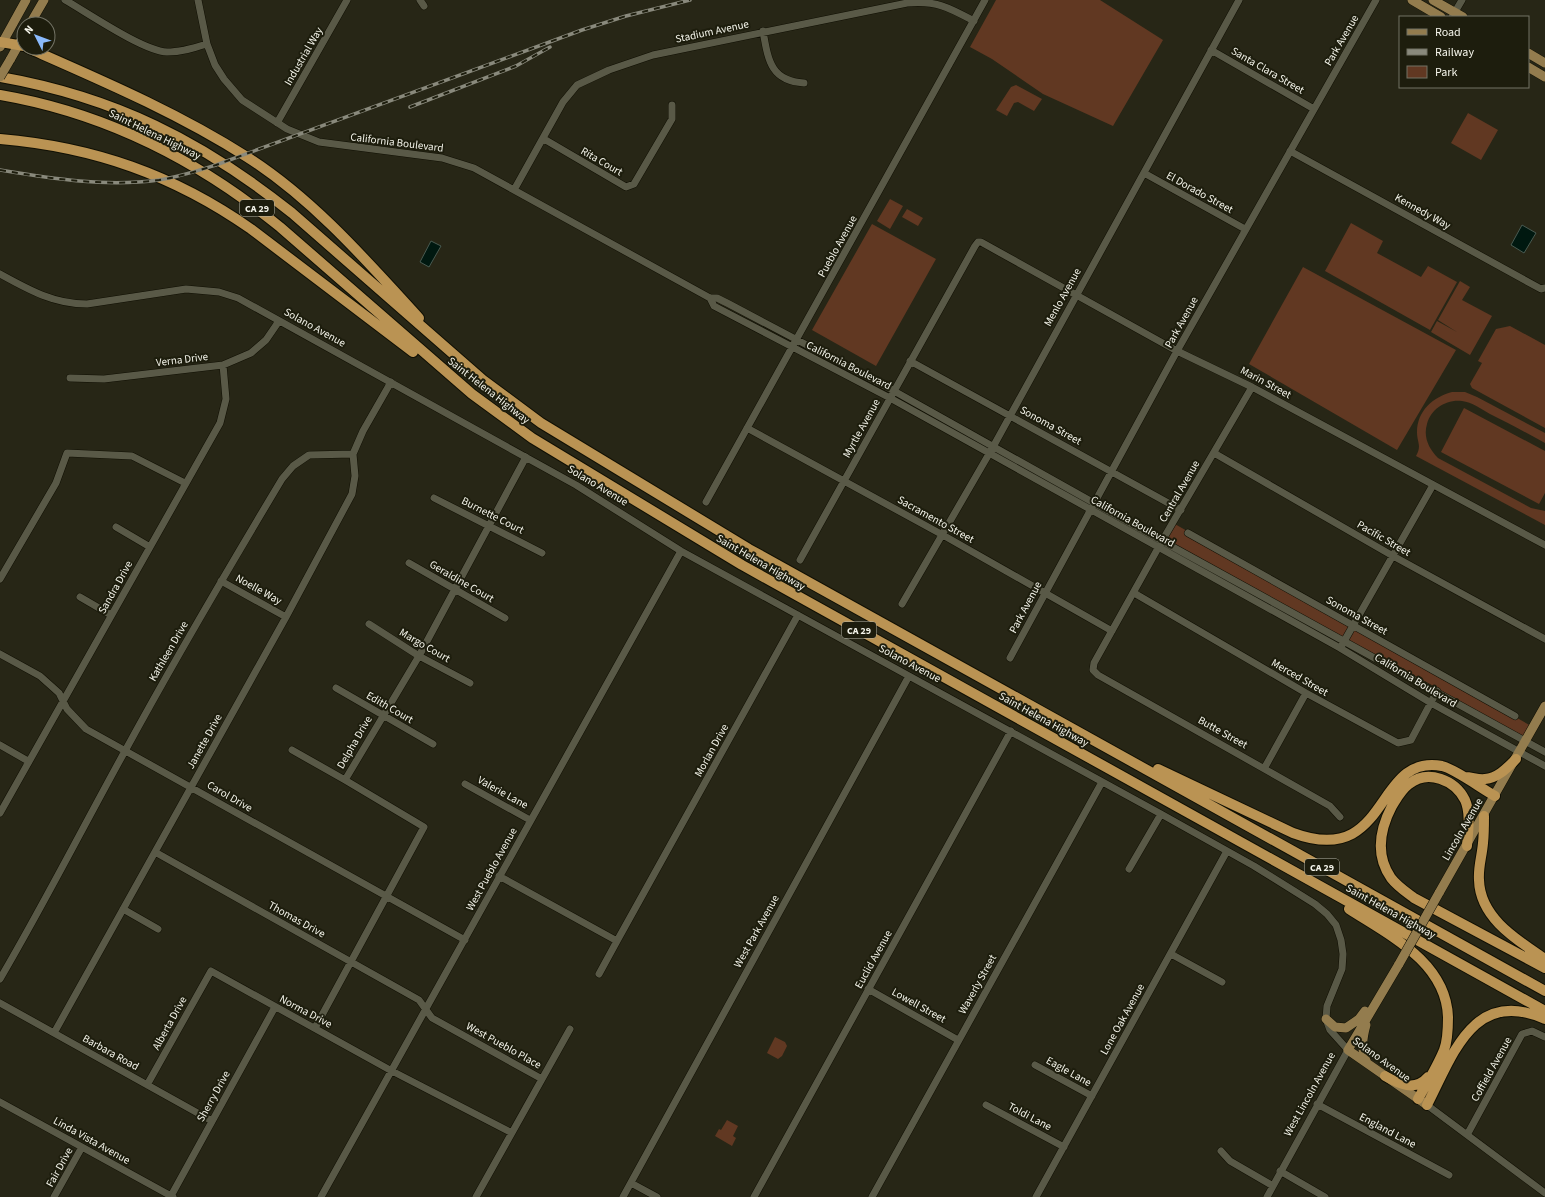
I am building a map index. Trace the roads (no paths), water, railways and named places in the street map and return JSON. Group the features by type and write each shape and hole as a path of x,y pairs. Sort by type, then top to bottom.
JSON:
{"highway":[{"path":"1,44 16,45"},
{"path":"46,56 187,121 258,165 321,216 454,356"},
{"name":"Saint Helena Highway","path":"0,77 49,86 80,95 142,119 205,151 263,190 292,213 454,356 512,403 541,423 749,549 1545,991"},
{"name":"Saint Helena Highway","path":"0,95 44,103 105,123 166,150 220,182 280,227 472,394 532,438 742,565 1545,1011"},
{"path":"0,139 40,143 102,156 136,167 202,198 257,234 424,361 472,394"},
{"path":"1099,743 1181,779 1308,839 1324,841 1355,833 1367,824 1402,776 1416,768 1432,765 1443,767 1495,796"},
{"path":"1463,777 1483,780 1492,778 1502,772 1518,755"},
{"path":"1467,846 1468,815 1466,801 1458,790 1448,781 1436,777 1422,778 1410,783 1400,792 1386,817 1381,833 1380,849 1384,865 1392,878 1402,889 1414,898 1545,968"},
{"path":"1484,816 1479,881 1482,898 1489,912 1501,926 1514,938 1545,959"},
{"path":"1256,850 1321,890 1416,954 1428,966 1437,980 1444,996 1448,1011 1448,1030 1444,1050 1435,1067 1424,1082 1418,1085 1406,1086 1385,1076"},
{"path":"1423,1102 1462,1038 1478,1022 1498,1012 1514,1010 1528,1012 1545,1019"},
{"path":"1423,1102 1435,1067"}],"main road":[{"path":"1,44 26,0"},
{"path":"35,16 44,0"},
{"path":"1412,0 1439,16"},
{"path":"1434,0 1457,16"},
{"path":"0,77 10,60 16,54"},
{"path":"1529,54 1545,63"},
{"path":"1529,69 1545,77"},
{"name":"Lincoln Avenue","path":"1399,964 1545,706"},
{"name":"West Lincoln Avenue","path":"1348,1050 1399,964"},
{"path":"1326,1019 1330,1024 1340,1029 1351,1025 1359,1020 1388,981"},
{"path":"1368,1064 1363,1053 1362,1044 1370,1012"},
{"name":"Solano Avenue","path":"1348,1050 1423,1102"}],"street":[{"path":"65,0 141,44 156,50 175,52 207,44"},
{"name":"California Boulevard","path":"198,0 207,44 215,64 234,91 242,100 298,135 319,142 442,158 474,168 710,298 717,298 729,304 894,391 1090,510 1344,641 1545,752"},
{"name":"Industrial Way","path":"277,123 347,0"},
{"name":"Pueblo Avenue","path":"706,502 985,0"},
{"name":"Menlo Avenue","path":"902,604 941,534 991,450 1239,0"},
{"name":"Park Avenue","path":"1010,658 1044,593 1113,472 1177,351 1376,0"},
{"path":"1457,16 1462,0"},
{"name":"Stadium Avenue","path":"514,190 544,139 563,102 577,85 609,70 653,55 763,31 923,1 938,4 974,21"},
{"path":"763,31 769,61 777,73 792,82 804,83"},
{"name":"Santa Clara Street","path":"1211,50 1314,109"},
{"name":"Rita Court","path":"544,139 626,187 634,184 672,119 672,105"},
{"name":"Kennedy Way","path":"1290,151 1541,289 1545,288"},
{"name":"El Dorado Street","path":"1144,173 1245,229"},
{"name":"Marin Street","path":"976,243 981,242 1177,351 1252,386 1545,545"},
{"name":"Myrtle Avenue","path":"800,560 976,243"},
{"name":"Solano Avenue","path":"0,274 43,297 73,304 88,304 186,289 219,292 238,298 591,494 681,551 1227,851 1315,904 1336,925 1344,954 1342,969 1327,1006 1326,1019 1330,1030 1348,1050"},
{"name":"California Boulevard","path":"710,298 714,306 792,348 1095,502 1160,545 1340,648 1518,755 1545,766"},
{"name":"Verna Drive","path":"70,378 104,379 223,365 251,353 266,340 279,321"},
{"name":"Sonoma Street","path":"910,361 1181,510"},
{"name":"Sandra Drive","path":"0,813 220,423 226,399 223,365"},
{"path":"352,454 363,431 391,382"},
{"name":"Central Avenue","path":"1093,670 1094,663 1160,545 1252,386"},
{"name":"Sacramento Street","path":"748,428 941,534 1112,631"},
{"path":"0,579 56,483 67,453 132,456 185,483"},
{"name":"Pacific Street","path":"1214,453 1393,556 1545,639"},
{"name":"Kathleen Drive","path":"0,979 30,928 125,750 221,581 282,479 293,466 308,456 352,454"},
{"name":"Janette Drive","path":"54,1033 286,617 352,494 355,476 352,454"},
{"name":"Delpha Drive","path":"315,1028 424,827 346,780 382,716 419,656 526,457"},
{"path":"1340,648 1433,485"},
{"name":"Burnette Court","path":"434,498 542,553"},
{"path":"116,527 150,547"},
{"name":"Sonoma Street","path":"1188,533 1515,716"},
{"name":"West Pueblo Avenue","path":"321,1197 390,1070 465,940 530,820 681,551"},
{"name":"Geraldine Court","path":"409,563 505,618"},
{"name":"Noelle Way","path":"221,581 286,617"},
{"name":"Merced Street","path":"1134,593 1306,693 1398,743 1410,740 1437,691"},
{"path":"80,597 111,615"},
{"name":"Morlan Drive","path":"598,974 643,897 798,615"},
{"name":"Margo Court","path":"369,624 419,656 470,683"},
{"name":"Carol Drive","path":"0,654 40,676 59,693 67,708 86,729 191,786 465,940"},
{"name":"Butte Street","path":"1093,670 1098,675 1264,767 1330,806 1340,817"},
{"name":"West Park Avenue","path":"623,1197 909,676"},
{"name":"Edith Court","path":"336,688 382,716 433,744"},
{"path":"1264,767 1306,693"},
{"name":"Euclid Avenue","path":"754,1197 1011,731"},
{"path":"0,745 28,761"},
{"path":"292,750 346,780"},
{"name":"Waverly Street","path":"872,1197 1102,782"},
{"name":"Valerie Lane","path":"465,784 530,820"},
{"path":"1129,869 1161,814"},
{"name":"Lone Oak Avenue","path":"1036,1197 1227,851"},
{"name":"Thomas Drive","path":"155,852 419,1000 425,1008"},
{"path":"499,876 617,941"},
{"path":"123,909 158,929"},
{"path":"1170,954 1222,982"},
{"name":"Norma Drive","path":"211,971 390,1070"},
{"name":"Alberta Drive","path":"147,1085 211,971"},
{"name":"Lowell Street","path":"868,990 958,1040"},
{"name":"Barbara Road","path":"0,1003 212,1122"},
{"name":"Sherry Drive","path":"172,1196 275,1007"},
{"name":"West Pueblo Place","path":"425,1008 432,1018 542,1079 510,1132 476,1197"},
{"path":"542,1079 570,1029"},
{"name":"Coffield Avenue","path":"1467,1135 1522,1034 1532,1031 1545,1037"},
{"name":"West Lincoln Avenue","path":"1267,1197 1348,1050"},
{"name":"Eagle Lane","path":"1035,1065 1092,1096"},
{"path":"390,1070 510,1132"},
{"name":"Linda Vista Avenue","path":"0,1102 172,1196"},
{"name":"Solano Avenue","path":"1423,1102 1545,1193"},
{"name":"England Lane","path":"1317,1104 1449,1175"},
{"name":"Toldi Lane","path":"986,1105 1064,1147"},
{"name":"Fair Drive","path":"54,1197 82,1147"},
{"path":"1221,1151 1230,1161 1273,1186"},
{"path":"1280,1171 1325,1197"},
{"path":"631,1183 656,1197"}],"railway":[{"path":"0,170 60,179 119,183 159,180 181,176 216,165 582,30 626,16 690,0"},
{"path":"410,107 516,66 550,47"}]}
